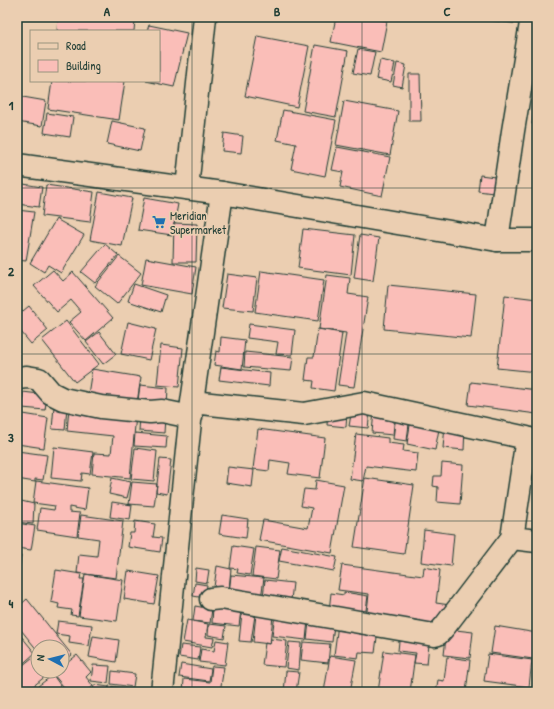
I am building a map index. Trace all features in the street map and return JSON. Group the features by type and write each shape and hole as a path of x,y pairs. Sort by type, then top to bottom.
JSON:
{"street":[{"path":"187,188 205,17"},
{"path":"497,240 532,17"},
{"path":"17,164 222,193 497,240 537,240"},
{"path":"162,692 191,409 222,193"},
{"path":"17,378 27,377 39,379 51,393 63,399 100,407 150,412 191,409 304,414 364,403 528,438 512,538 438,634 425,634 221,598 211,599"},
{"path":"512,538 537,541"}],"building":[{"path":"58,17 108,17 135,20 134,30 57,30"},
{"path":"336,17 368,17 387,21 381,52 331,42"},
{"path":"521,17 520,24 471,18"},
{"path":"149,25 187,33 174,87 151,82 160,82 160,30 147,30"},
{"path":"257,36 309,46 297,107 245,96"},
{"path":"315,45 348,51 336,117 303,111"},
{"path":"358,49 375,52 370,76 353,73"},
{"path":"380,60 395,63 391,82 376,79"},
{"path":"397,63 406,65 402,87 393,85"},
{"path":"409,74 420,74 421,121 409,121"},
{"path":"52,82 125,82 119,120 48,109"},
{"path":"537,90 537,125 532,124"},
{"path":"17,96 46,101 42,126 17,122"},
{"path":"344,101 398,111 390,155 336,145"},
{"path":"283,110 336,120 325,176 291,169 296,144 277,140"},
{"path":"47,113 73,117 70,137 44,133"},
{"path":"112,121 145,128 140,151 107,144"},
{"path":"224,133 243,136 241,153 222,151"},
{"path":"337,147 390,157 382,196 340,187 343,172 332,170"},
{"path":"480,175 503,178 501,194 478,191"},
{"path":"17,183 42,187 39,207 17,204"},
{"path":"46,185 94,192 90,222 42,216"},
{"path":"99,192 132,198 122,246 90,240"},
{"path":"144,198 178,204 172,235 138,230"},
{"path":"17,210 34,212 26,261 17,260"},
{"path":"56,219 84,235 61,273 48,265 44,272 30,263"},
{"path":"174,223 197,224 196,262 173,262"},
{"path":"303,229 355,235 351,275 298,268"},
{"path":"360,235 379,238 373,281 354,278"},
{"path":"105,244 118,255 95,283 81,272"},
{"path":"119,256 141,273 117,304 95,286"},
{"path":"146,258 196,267 192,294 141,285"},
{"path":"53,270 63,281 73,272 113,318 86,341 69,322 81,312 71,300 57,312 34,286"},
{"path":"261,271 324,280 318,321 255,312"},
{"path":"227,274 257,278 253,311 222,308"},
{"path":"327,275 350,278 348,294 368,297 354,387 338,385 346,333 319,329"},
{"path":"134,284 166,295 161,312 128,301"},
{"path":"388,285 476,294 471,338 384,329"},
{"path":"505,295 537,299 537,372 497,368"},
{"path":"29,306 48,330 31,344 17,327 17,316"},
{"path":"66,321 99,364 75,382 42,340"},
{"path":"128,322 156,329 149,360 121,354"},
{"path":"249,324 295,330 292,355 276,354 278,342 247,338"},
{"path":"318,329 342,333 334,391 313,388 314,381 305,380 308,357 314,357"},
{"path":"99,332 116,354 103,364 86,342"},
{"path":"221,337 245,340 242,369 214,365 216,351 220,352"},
{"path":"161,345 183,348 179,387 157,385"},
{"path":"245,352 293,357 291,371 244,367"},
{"path":"221,367 270,373 269,386 219,380"},
{"path":"92,369 141,377 137,403 87,401"},
{"path":"471,382 537,390 537,414 468,405"},
{"path":"140,385 168,388 167,405 137,408"},
{"path":"23,392 47,395 45,410 22,408"},
{"path":"54,406 67,407 65,430 52,429"},
{"path":"69,408 136,415 130,478 92,474 94,453 111,454 113,436 67,431"},
{"path":"352,409 370,412 368,428 349,426"},
{"path":"328,410 347,412 346,427 327,425"},
{"path":"374,411 395,414 393,435 372,433"},
{"path":"17,413 48,418 44,448 17,444"},
{"path":"396,414 410,415 407,441 393,439"},
{"path":"140,415 165,417 164,433 139,431"},
{"path":"411,419 440,424 435,450 407,444"},
{"path":"445,426 465,427 464,450 443,448"},
{"path":"258,429 325,438 320,478 288,474 290,463 270,460 269,471 253,469"},
{"path":"135,433 167,436 166,448 134,446"},
{"path":"356,434 388,438 388,443 404,445 403,451 418,453 416,472 366,466 363,481 350,479"},
{"path":"54,447 93,452 90,474 82,473 81,481 51,478"},
{"path":"135,448 157,451 154,481 131,479"},
{"path":"17,451 47,455 43,480 35,479 35,482 17,479"},
{"path":"160,459 171,460 167,494 156,492"},
{"path":"442,463 463,465 460,504 437,502 438,487 433,486 434,476 441,476"},
{"path":"228,467 254,470 252,487 226,483"},
{"path":"112,478 131,482 127,498 109,494"},
{"path":"365,478 414,485 404,554 354,547"},
{"path":"316,480 344,485 332,553 259,540 263,520 308,528 312,508 301,506 304,489 315,490"},
{"path":"36,481 88,488 85,510 69,507 69,512 80,513 77,536 37,530 40,508 54,510 55,506 33,503"},
{"path":"132,482 157,484 154,506 129,504"},
{"path":"17,500 34,504 33,524 17,522"},
{"path":"112,502 132,505 130,520 110,517"},
{"path":"81,515 123,521 116,578 77,573 79,554 97,556 99,539 78,536"},
{"path":"222,515 248,519 246,538 219,534"},
{"path":"135,521 155,524 153,537 162,538 160,552 128,547 130,533 134,533"},
{"path":"17,523 35,526 31,550 17,548"},
{"path":"424,530 454,534 451,566 421,562"},
{"path":"233,546 254,549 250,575 237,573 238,569 230,568"},
{"path":"256,547 280,550 276,579 252,576"},
{"path":"282,547 337,557 334,571 279,561"},
{"path":"17,556 21,556 17,583"},
{"path":"342,565 423,576 424,567 440,570 436,603 450,605 438,629 366,619 369,594 338,590"},
{"path":"217,566 231,569 229,589 214,587"},
{"path":"196,568 209,570 207,583 195,581"},
{"path":"56,570 81,574 80,579 84,579 78,616 71,615 72,610 58,608 59,604 51,602"},
{"path":"128,571 159,576 154,604 124,599"},
{"path":"85,574 123,580 117,621 79,616"},
{"path":"231,575 264,578 261,598 229,594"},
{"path":"265,580 293,583 291,600 263,597"},
{"path":"195,583 207,585 205,598 193,596"},
{"path":"344,592 368,596 365,617 329,611 331,593 344,595"},
{"path":"27,599 59,639 30,639 30,641 17,625 17,608"},
{"path":"195,606 212,609 210,623 193,621"},
{"path":"213,607 241,610 239,626 212,623"},
{"path":"242,613 255,615 251,642 239,641"},
{"path":"256,614 273,616 270,644 253,642"},
{"path":"275,615 308,620 306,640 272,636"},
{"path":"187,620 208,624 206,637 214,638 212,647 183,642"},
{"path":"58,621 92,625 89,646 70,643 70,636 56,634"},
{"path":"309,622 334,625 332,642 307,639"},
{"path":"209,624 226,626 224,638 208,635"},
{"path":"338,624 378,629 375,653 359,652 358,658 334,655"},
{"path":"495,626 537,633 533,659 491,653"},
{"path":"447,629 473,632 470,658 444,655"},
{"path":"17,631 30,647 30,657 17,669"},
{"path":"93,636 119,640 116,662 89,657"},
{"path":"271,639 287,641 284,667 262,665 265,643 270,644"},
{"path":"216,640 228,642 225,665 199,662 201,649 214,651"},
{"path":"399,641 429,644 427,664 414,663 416,653 398,651"},
{"path":"289,642 301,643 299,670 286,668"},
{"path":"303,642 330,644 328,663 301,660"},
{"path":"181,645 200,647 198,660 179,657"},
{"path":"384,651 415,655 410,692 378,692"},
{"path":"488,654 532,660 529,687 484,681"},
{"path":"77,655 91,672 86,677 93,686 85,692 68,692 57,679 70,679 70,661"},
{"path":"330,656 356,660 350,692 324,692"},
{"path":"447,657 470,660 466,692 436,692 438,680 444,681"},
{"path":"30,659 30,679 42,679 26,692 22,692 17,686 17,670"},
{"path":"181,664 211,669 209,681 179,677"},
{"path":"93,665 110,666 108,683 91,681"},
{"path":"212,666 224,667 220,692 183,692 184,679 210,682"},
{"path":"112,671 135,674 133,687 111,684"},
{"path":"286,671 299,672 296,692 284,692"},
{"path":"48,679 56,679 65,692 42,692 38,686"},
{"path":"94,685 109,687 108,692 93,692"},
{"path":"109,686 131,689 131,692 109,692"}],"place":[{"name":"Meridian Supermarket","path":"159,222"}]}
